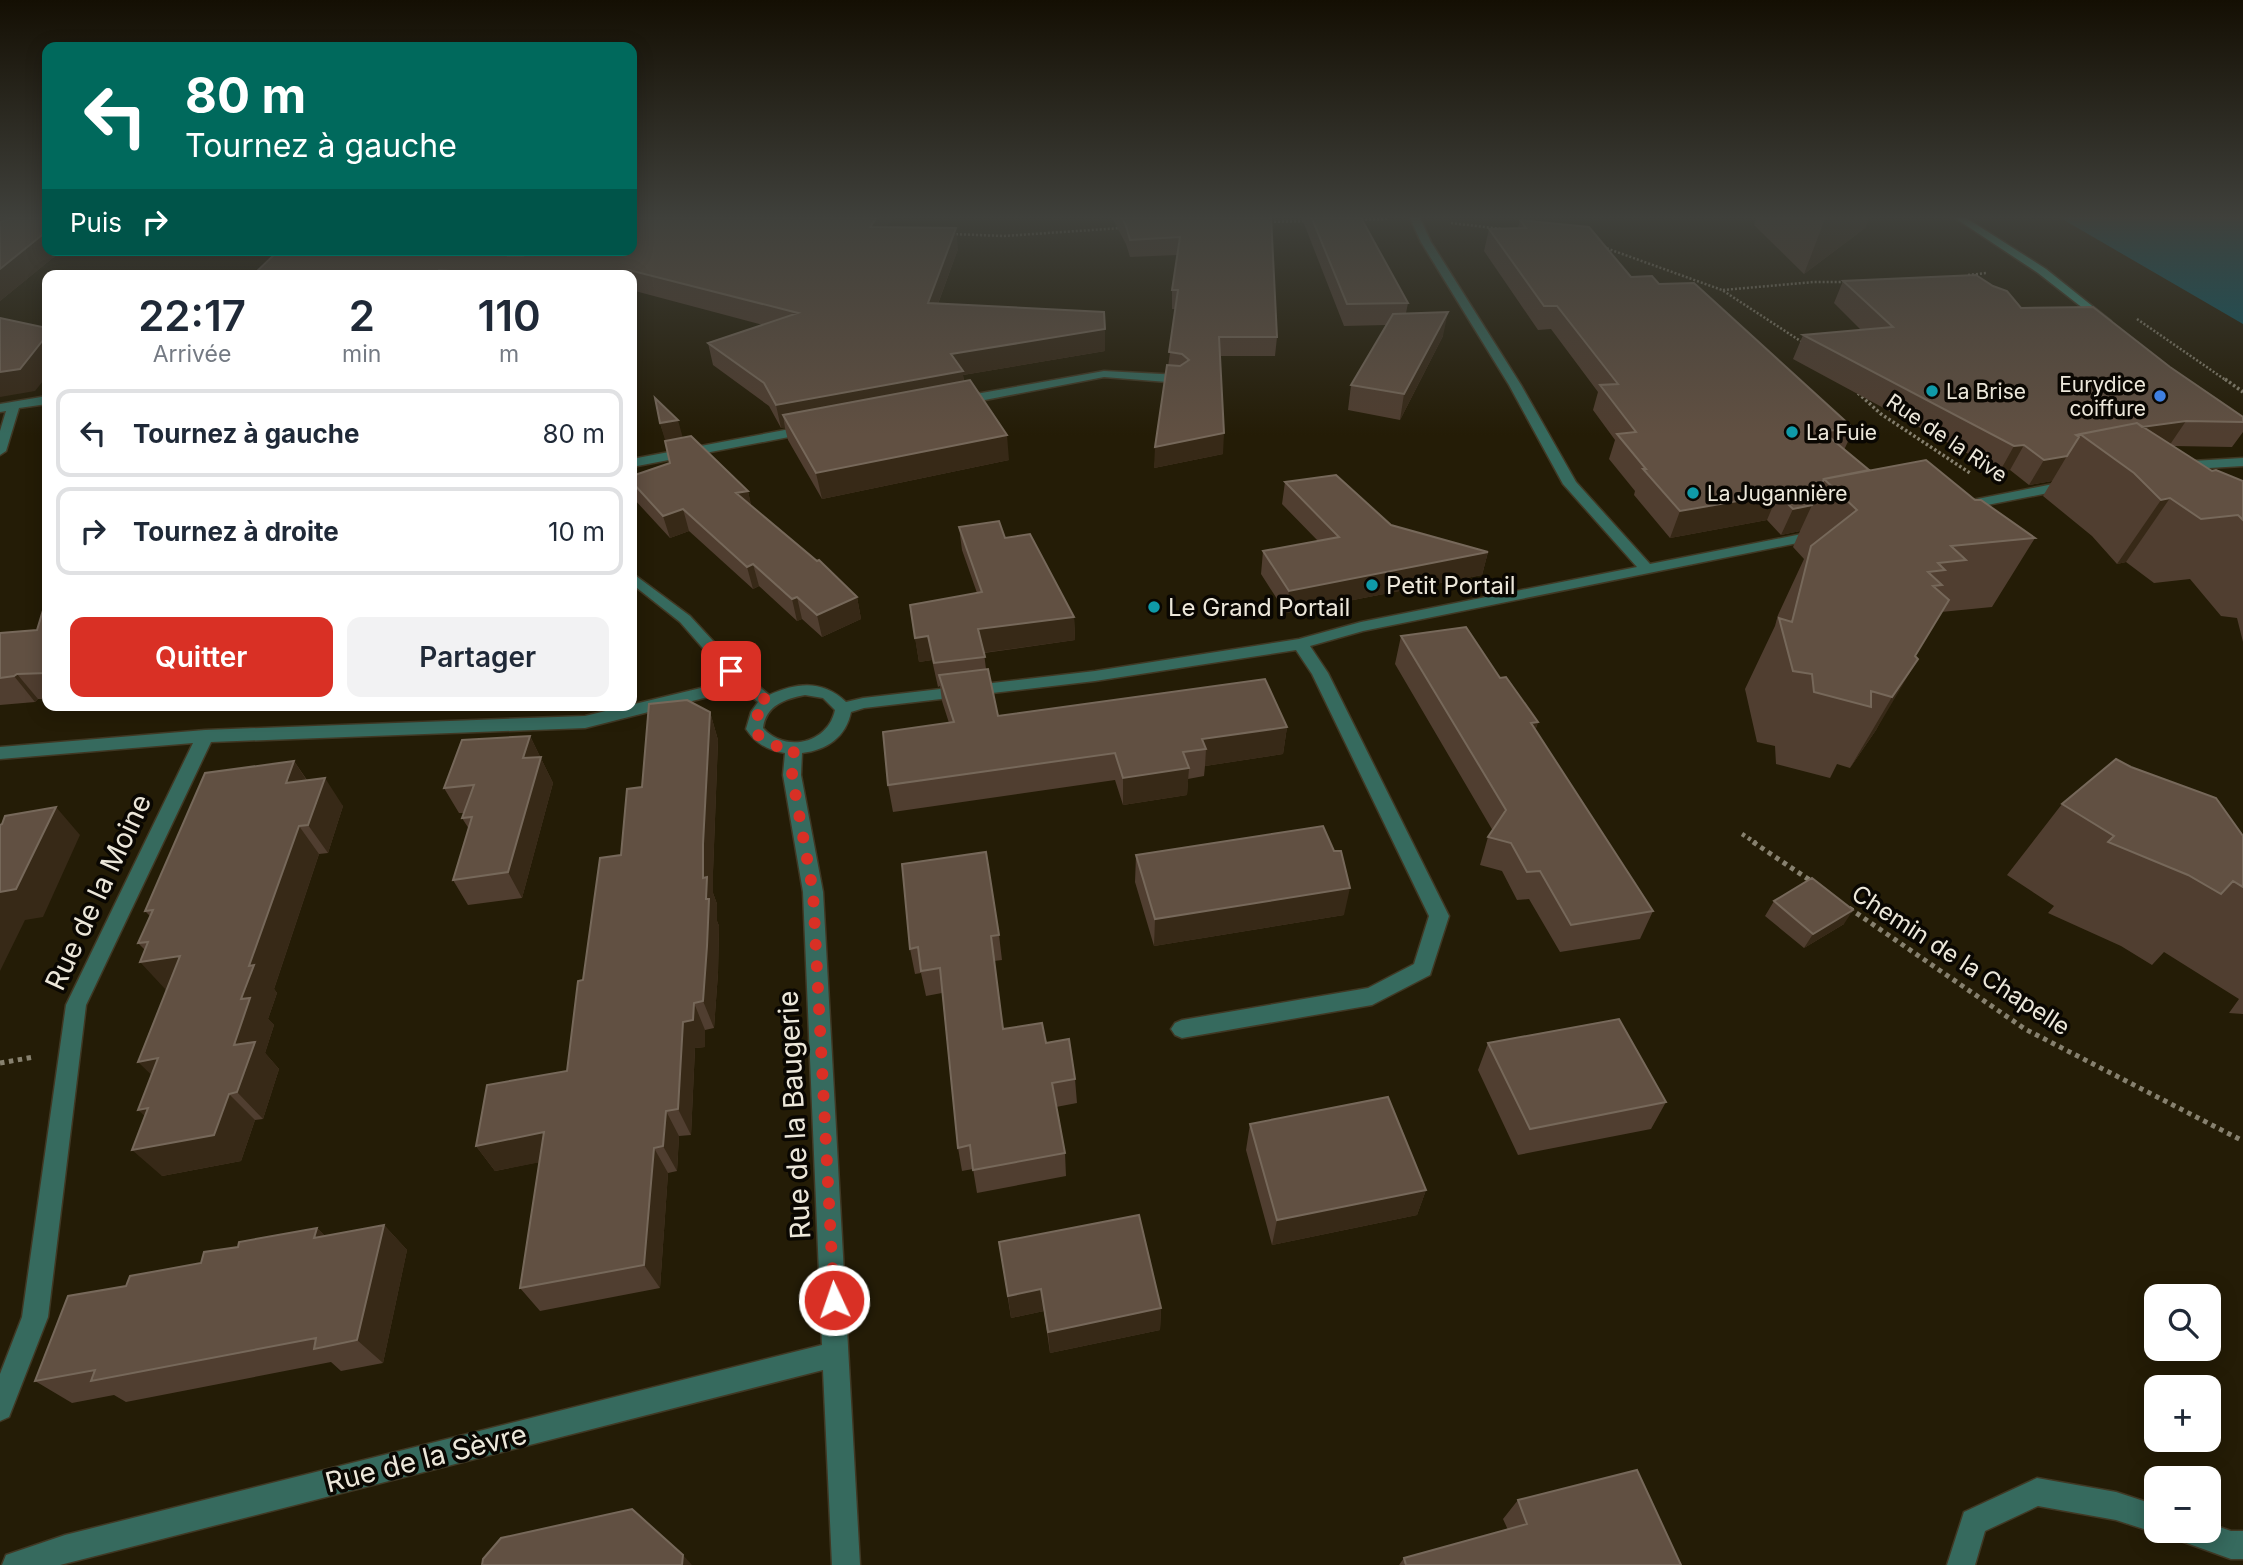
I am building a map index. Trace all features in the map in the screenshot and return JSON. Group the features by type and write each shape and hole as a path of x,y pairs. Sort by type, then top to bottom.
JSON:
{"main road":[{"path":"2065,289 2116,328"}],"street":[{"path":"1455,289 1515,385 1570,484 1648,571"},
{"path":"942,405 1104,374 1180,379"},
{"path":"0,408 42,401"},
{"path":"0,451 15,405"},
{"path":"637,462 821,427"},
{"path":"2155,469 2193,463 2243,462"},
{"path":"1952,508 2080,483"},
{"path":"844,709 863,703 1095,676 1300,644 1361,627 1836,531"},
{"path":"637,581 685,619 740,679 768,702"},
{"path":"1182,1029 1372,996 1423,969 1431,943 1439,916 1320,673 1300,644"},
{"path":"637,709 710,691 740,679"},
{"path":"791,691 817,691 836,699 844,709 840,725 833,734 815,744 780,748 759,738 754,729 755,720 768,702 791,691"},
{"path":"0,753 205,736 585,722 629,711"},
{"name":"Rue de la Moine","path":"0,1408 35,1317 76,1005 205,736"},
{"name":"Rue de la Baugerie","path":"794,748 792,775 813,892 846,1565"},
{"name":"Rue de la Sèvre","path":"16,1565 62,1557 836,1354"},
{"path":"1961,1565 1974,1522 2037,1492 2116,1506 2144,1516"},
{"path":"2221,1542 2243,1545"}],"path":[{"path":"1722,290 1733,289"},
{"path":"1722,290 1809,347"},
{"name":"Rue de la Rive","path":"1854,389 1881,414 2007,497"},
{"name":"Chemin de la Chapelle","path":"1742,834 1822,888"},
{"name":"Chemin de la Chapelle","path":"1844,904 2025,1029 2243,1141"}],"water":[{"path":"2183,289 2243,289 2243,324"}],"building":[{"path":"704,289 933,289 928,303 1104,312 1105,329 951,354 963,371 776,405 764,383 708,343 798,313"},
{"path":"1275,289 1277,337 1219,337 1224,433 1155,447 1167,365 1180,366 1189,360 1182,354 1169,352 1178,290 1172,290"},
{"path":"1341,289 1400,289 1408,303 1347,304"},
{"path":"1532,289 1701,289 1854,429 1822,431 1869,470 1824,479 1812,505 1793,509 1778,494 1680,511 1617,434 1636,432 1600,385 1618,384 1557,306 1544,306"},
{"path":"1852,289 2001,289 2007,291 2021,308 2093,307 2170,367 2243,417 2243,422 2186,421 2142,427 2137,423 2076,435 2079,437 2067,456 2044,460 2024,445 2014,446 1803,335 1893,327"},
{"path":"1448,312 1404,394 1351,385 1393,314"},
{"path":"0,318 42,327 42,341 20,369 0,372"},
{"path":"970,380 1007,435 816,473 783,415"},
{"path":"655,398 678,420 660,423"},
{"path":"2137,423 2212,471 2216,470 2243,481 2243,520 2238,515 2201,519 2170,498 2161,500 2134,473 2080,434"},
{"path":"691,436 748,491 736,493 819,560 857,597 817,615 797,597 792,599 753,564 747,567 683,509 663,516 637,487 637,474 670,463 665,441"},
{"path":"1926,460 1975,500 1981,500 2035,538 1951,546 1966,560 1938,563 1945,570 1928,572 1942,585 1933,586 1949,600 1915,656 1918,659 1892,697 1871,691 1871,707 1814,692 1812,674 1793,671 1779,618 1792,622 1811,546 1857,510 1824,479"},
{"path":"1336,475 1391,525 1488,552 1289,591 1263,551 1339,537 1285,482"},
{"path":"999,521 1005,538 1030,534 1074,617 978,629 985,657 934,663 928,636 915,638 910,605 982,592 959,527"},
{"path":"42,614 42,673 0,678 0,633 37,630"},
{"path":"1466,627 1500,678 1506,677 1538,722 1531,723 1653,911 1571,925 1540,871 1527,872 1511,843 1488,837 1506,810 1401,636"},
{"path":"988,669 998,716 1265,679 1287,727 1202,739 1206,749 1183,752 1189,768 1123,778 1115,753 888,785 883,732 954,722 939,675"},
{"path":"687,700 710,712 703,844 703,878 707,877 706,899 709,899 703,1001 694,1003 693,1020 683,1022 678,1109 666,1111 663,1146 654,1148 644,1265 520,1288 544,1132 476,1146 487,1085 567,1071 578,981 583,980 600,858 621,855 627,789 642,787 649,704"},
{"path":"530,736 523,758 541,757 508,872 453,880 472,817 462,818 474,785 444,788 462,740"},
{"path":"2116,759 2216,798 2243,836 2243,887 2233,881 2221,894 2188,875 2108,842 2114,836 2062,804"},
{"path":"294,761 286,783 325,778 308,825 299,826 249,966 254,965 241,999 250,998 234,1045 255,1042 237,1092 229,1094 214,1135 132,1150 148,1108 138,1110 158,1058 138,1062 180,956 140,962 148,942 138,943 153,910 145,911 205,773"},
{"path":"56,807 16,889 0,892 0,825 5,816"},
{"path":"1323,826 1334,851 1341,851 1350,888 1155,919 1136,855"},
{"path":"986,852 999,935 991,936 1003,1029 1042,1023 1046,1043 1069,1039 1075,1079 1052,1083 1065,1153 973,1170 970,1145 958,1148 940,968 921,971 918,947 910,949 902,864"},
{"path":"1812,878 1853,910 1813,934 1774,901"},
{"path":"1619,1019 1666,1102 1530,1129 1488,1043"},
{"path":"1388,1097 1426,1190 1277,1220 1250,1124"},
{"path":"1139,1215 1161,1308 1048,1332 1041,1289 1008,1296 999,1242"},
{"path":"384,1225 357,1340 314,1349 316,1338 91,1381 95,1370 35,1381 68,1296 126,1286 130,1276 201,1263 204,1252 238,1247 239,1242 317,1228 314,1238"},
{"path":"1637,1470 1681,1565 1406,1565 1404,1558 1527,1524 1518,1500"},
{"path":"632,1509 683,1555 682,1565 482,1565 483,1559 501,1538"}],"place":[{"name":"La Brise","path":"1932,391"},
{"name":"Eurydice coiffure","path":"2160,396"},
{"name":"La Fuie","path":"1792,432"},
{"name":"La Jugannière","path":"1693,493"},
{"name":"Petit Portail","path":"1372,585"},
{"name":"Le Grand Portail","path":"1154,607"}],"route":[{"path":"731,671 768,702 759,710 755,720 754,729 759,738 780,748 794,748 792,775 813,892 834,1300"}]}
